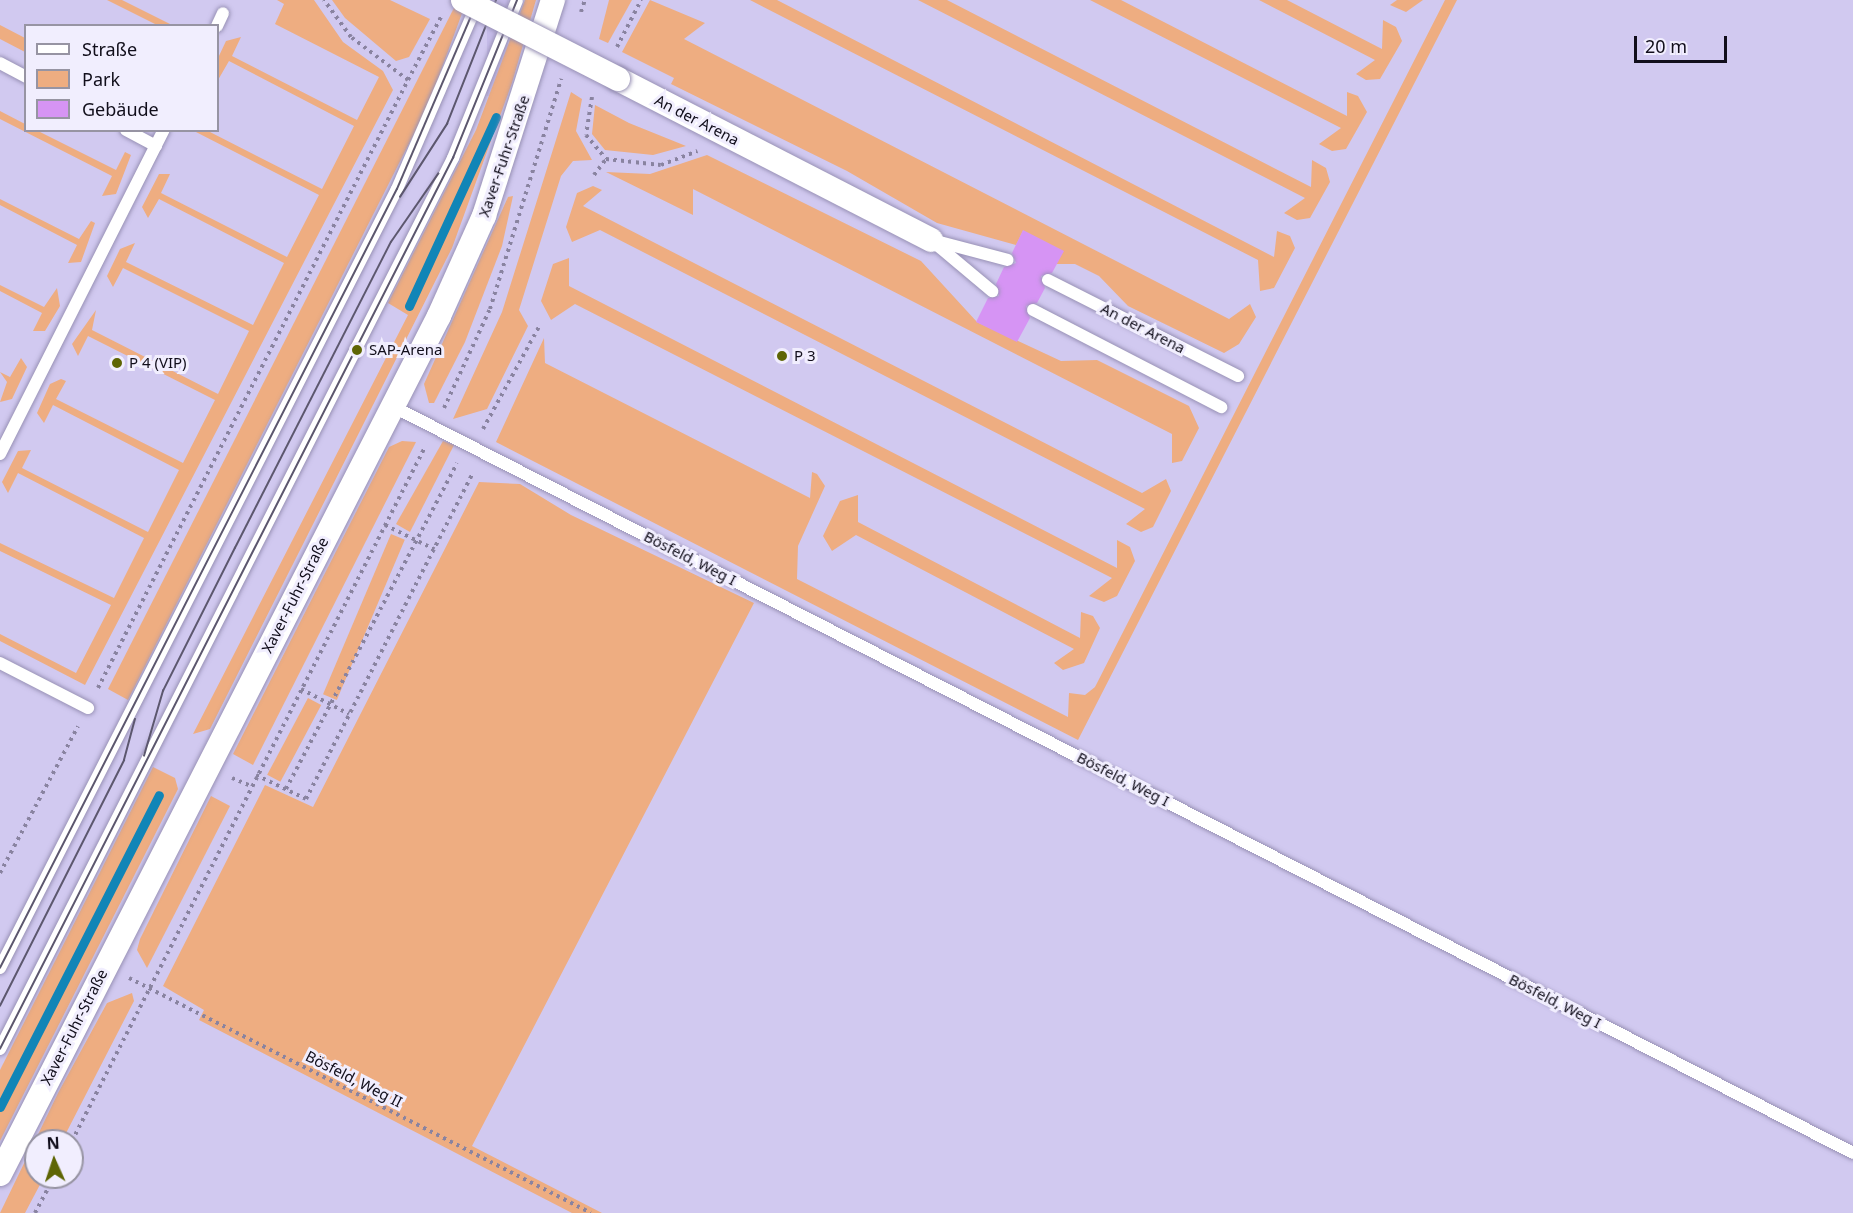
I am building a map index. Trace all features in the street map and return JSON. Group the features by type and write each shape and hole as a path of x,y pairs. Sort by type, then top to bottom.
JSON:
{"street":[{"name":"Xaver-Fuhr-Straße","path":"0,1174 392,406 484,216 553,0"},
{"name":"An der Arena","path":"454,4 618,79 931,240"}],"lane":[{"path":"0,968 397,189 478,0"},
{"path":"0,1050 453,158 517,0"},
{"path":"218,24 224,13"},
{"path":"0,63 24,76"},
{"path":"130,132 156,146"},
{"path":"0,454 163,132"},
{"name":"An der Arena","path":"931,240 1008,260"},
{"name":"An der Arena","path":"931,240 992,291"},
{"name":"An der Arena","path":"1048,280 1238,376"},
{"path":"1033,310 1221,408"},
{"name":"Bösfeld, Weg I","path":"392,406 1853,1153"},
{"path":"0,663 88,708"}],"path":[{"path":"324,0 351,37 408,80"},
{"path":"88,708 408,80 454,4"},
{"path":"594,175 606,159 661,165 684,157"},
{"path":"286,789 467,443 489,423 540,325"},
{"path":"78,1129 256,775 435,427"},
{"path":"256,775 306,799 483,452"},
{"path":"385,525 434,549"},
{"path":"301,689 349,714"},
{"name":"Bösfeld, Weg II","path":"106,965 591,1213"},
{"path":"35,1213 48,1189"}],"shaded area":[{"path":"487,0 508,0 508,96 487,96"}],"green space":[{"path":"107,0 122,0 170,24 155,24"},
{"path":"277,0 314,0 343,42 383,71 393,90 85,685 0,641 0,634 76,673 111,605 0,551 0,543 114,598 144,538 18,473 8,493 2,482 18,451 31,450 22,468 148,532 179,470 53,405 44,423 37,413 50,384 61,379 66,381 56,399 183,463 215,400 88,336 78,356 72,344 96,310 92,330 218,394 249,331 123,268 113,287 107,276 120,249 135,243 126,262 253,325 284,263 159,199 148,218 142,207 159,174 170,174 161,193 287,257 319,195 196,132 210,132 322,189 354,126 229,61 219,78 219,56 226,41 241,37 232,56 357,120 379,77 275,24 284,4"},
{"path":"332,0 390,0 430,19 409,57 396,61 345,18"},
{"path":"458,0 467,0 427,108 128,700 108,689"},
{"path":"525,0 536,0 512,83 452,248 210,729 193,734 408,315 388,303 476,130"},
{"path":"609,0 632,0 608,43 599,39"},
{"path":"650,0 705,23 684,39 1229,319 1250,304 1256,317 1239,344 1224,353 1128,306 1099,276 1075,264 1057,264 1023,231 1016,245 937,223 847,171 671,84 674,78 622,52"},
{"path":"750,0 777,0 1274,257 1277,231 1290,236 1295,248 1274,288 1260,291 1258,260"},
{"path":"918,0 947,0 1311,187 1312,160 1326,168 1330,182 1310,218 1297,220 1284,213 1305,198"},
{"path":"1090,0 1121,0 1347,116 1347,92 1358,96 1367,112 1346,149 1332,151 1319,144 1341,128"},
{"path":"1259,0 1287,0 1382,49 1383,20 1396,27 1402,41 1380,79 1366,80 1356,74 1375,60"},
{"path":"1397,0 1423,0 1406,12 1390,5"},
{"path":"1445,0 1457,0 1078,740 496,442 544,338 545,363 810,498 812,472 817,474 825,486 798,546 797,579 1068,717 1069,693 1085,695 1095,687"},
{"path":"0,25 24,37 24,51 0,39"},
{"path":"571,92 582,99 576,131 592,160 573,161 561,176 519,310 528,326 487,409 453,419 502,312"},
{"path":"595,105 629,123 686,146 653,155 605,150 592,134"},
{"path":"0,111 24,123 24,131 0,119"},
{"path":"26,132 40,132 116,170 125,152 131,155 116,194 102,196 112,176"},
{"path":"707,155 921,261 977,322 1061,361 1097,360 1189,406 1199,428 1182,461 1172,463 1172,434 693,189 693,215 606,172 650,174"},
{"path":"593,186 602,190 583,206 1142,493 1166,479 1171,491 1153,527 1141,532 1126,524 1145,509 600,230 572,242 566,227 577,193"},
{"path":"513,196 502,246 465,342 434,403 429,403 424,384 508,197"},
{"path":"0,199 79,239 91,221 95,223 81,262 68,263 77,245 0,205"},
{"path":"569,258 569,286 1117,568 1117,540 1130,547 1135,561 1117,596 1104,602 1089,596 1112,578 575,304 551,320 541,301 553,264"},
{"path":"0,285 44,307 57,288 60,306 45,331 33,331 42,313 0,291"},
{"path":"21,358 27,367 12,399 0,402 7,382 0,372 10,377"},
{"path":"402,441 416,442 253,765 233,754 389,447"},
{"path":"443,441 454,445 410,532 396,524"},
{"path":"479,482 520,484 571,515 754,603 472,1146 602,1213 572,1213 199,1020 204,1010 163,986 265,785 313,807"},
{"path":"858,495 858,522 1080,638 1081,612 1093,616 1100,628 1084,663 1063,670 1054,663 1074,649 856,535 832,551 823,536 840,501"},
{"path":"391,534 405,540 337,700 323,694"},
{"path":"308,698 321,705 280,782 267,775"},
{"path":"153,767 175,778 178,789 0,1141 0,1070"},
{"path":"211,796 230,806 147,968 137,950 140,939"},
{"path":"132,993 134,1001 68,1129 41,1129 58,1093 107,1003"},
{"path":"24,1163 24,1189 38,1189 25,1213 0,1213"}],"building":[{"path":"1023,230 1064,251 1052,273 1041,276 1045,288 1037,303 1026,306 1030,318 1017,342 976,322 988,298 999,296 996,284 1004,267 1016,263 1012,253"}],"waterway":[{"path":"409,306 496,117"},
{"path":"0,1107 159,795"}],"tram line":[{"path":"0,968 397,189 478,0"},
{"path":"400,197 447,124 496,0"},
{"path":"0,1049 453,158 517,0"},
{"path":"144,756 163,691 235,548 391,242 438,174"},
{"path":"0,1006 124,760 135,719"}],"place":[{"name":"SAP-Arena","path":"357,350"},
{"name":"P 3","path":"782,356"},
{"name":"P 4 (VIP)","path":"117,363"}]}
